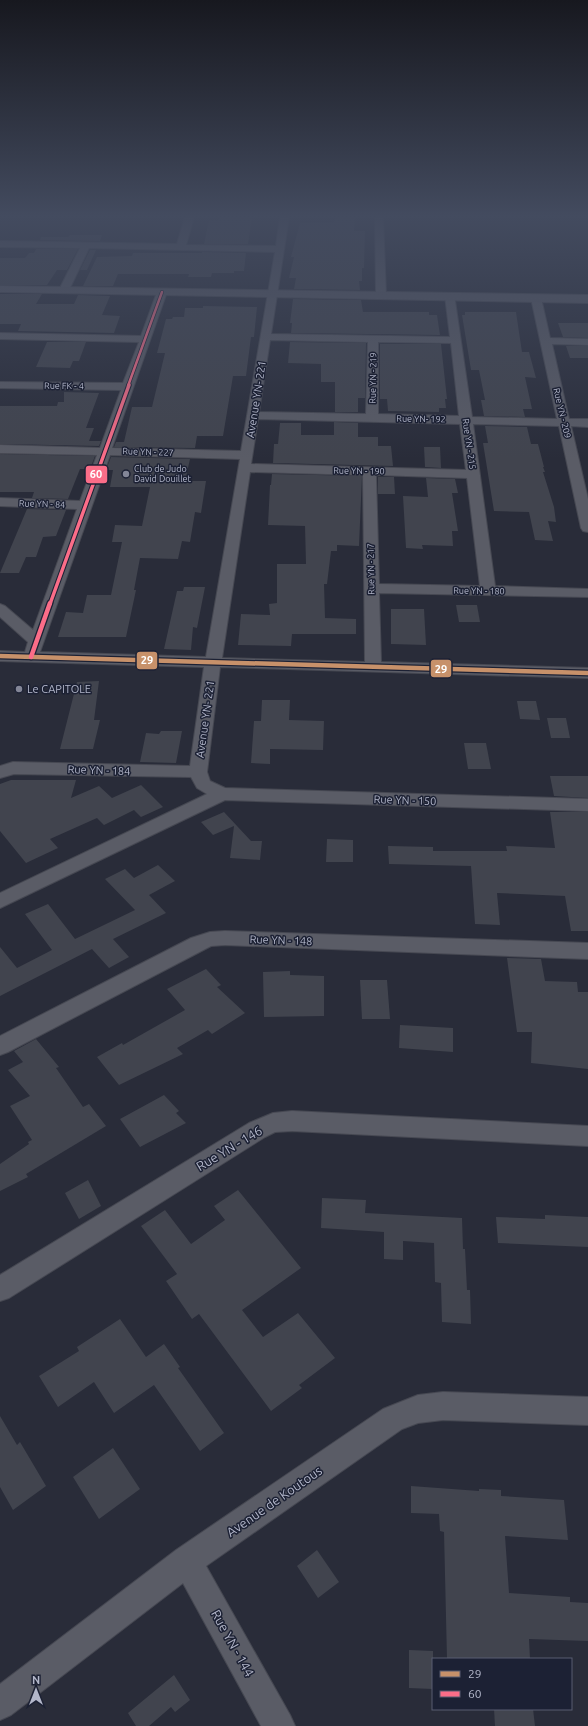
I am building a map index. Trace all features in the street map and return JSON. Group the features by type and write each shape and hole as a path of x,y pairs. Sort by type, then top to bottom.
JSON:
{"main road":[{"path":"517,298 588,299"}],"street":[{"path":"31,657 160,298"},
{"name":"Avenue YN- 221","path":"222,794 204,784 198,772 214,662 273,298"},
{"name":"Rue YN - 215","path":"450,298 488,591"},
{"name":"Rue YN - 209","path":"536,298 588,528"},
{"path":"0,336 145,339"},
{"path":"267,337 456,340"},
{"name":"Rue YN - 219","path":"372,418 373,338"},
{"path":"546,341 588,342"},
{"name":"Rue FK - 4","path":"0,385 127,387"},
{"name":"Rue YN- 192","path":"254,415 588,423"},
{"name":"Rue YN - 227","path":"0,449 104,451 247,462"},
{"name":"Rue YN - 190","path":"247,462 369,471 473,474"},
{"path":"574,467 588,467"},
{"name":"Rue YN - 217","path":"369,471 373,667"},
{"name":"Rue YN - 84","path":"0,502 85,505"},
{"name":"Rue YN - 180","path":"371,588 588,593"},
{"path":"0,608 36,641"},
{"path":"0,656 588,673"},
{"name":"Rue YN - 184","path":"0,772 13,768 22,768 198,772"},
{"path":"3,895 222,794"},
{"name":"Rue YN - 150","path":"222,794 588,805"},
{"name":"Rue YN - 148","path":"0,1046 198,943 210,939 225,938 588,951"},
{"name":"Rue YN - 146","path":"0,1289 257,1130 273,1123 292,1122 588,1136"},
{"name":"Avenue de Koutous","path":"0,1704 187,1561 393,1419 418,1409 443,1406 588,1411"},
{"name":"Rue YN - 144","path":"187,1561 279,1726"}],"building":[{"path":"0,298 40,298 36,304 74,304 77,298 109,298 102,315 120,316 114,333 18,331 21,324 0,324"},
{"path":"293,299 361,300 363,312 429,312 429,315 437,315 440,335 291,333 292,323 290,323"},
{"path":"203,306 257,307 254,337 251,337 246,376 233,376 223,436 197,436 195,448 114,447 116,442 124,442 132,407 152,407 165,353 157,353 166,319 172,319 173,317 184,317 185,308 203,308"},
{"path":"465,312 516,312 522,352 529,352 536,378 525,377 532,409 523,409 525,417 484,416 481,400 485,400 479,370 471,370 462,315 465,315"},
{"path":"558,323 588,323 588,338 563,337"},
{"path":"47,342 86,342 79,361 73,361 70,368 36,367"},
{"path":"290,342 366,343 365,398 358,398 358,412 335,412 335,382 321,382 321,364 288,363"},
{"path":"380,344 441,344 447,399 445,399 446,408 439,408 439,412 388,411 387,399 380,399"},
{"path":"566,346 588,346 588,358 570,358"},
{"path":"64,392 99,393 86,428 94,428 89,441 101,441 99,446 0,444 0,406 57,406 58,402 64,402"},
{"path":"334,422 358,423 358,437 378,437 378,446 391,446 393,466 273,463 274,444 278,444 280,423 301,423 301,435 334,435"},
{"path":"485,426 527,427 531,444 538,444 545,472 543,472 554,507 556,522 548,521 553,541 535,540 529,512 494,511 483,443 488,443"},
{"path":"424,447 440,447 441,468 425,467"},
{"path":"0,454 95,456 90,469 80,469 68,499 32,498 34,492 0,492"},
{"path":"111,457 190,459 185,481 206,481 201,513 195,512 190,542 182,541 178,559 140,558 134,590 136,590 126,637 58,637 66,612 83,613 87,595 111,595 122,542 112,542 115,525 142,526 150,487 110,487 113,470 106,470"},
{"path":"272,474 362,476 359,546 337,545 337,551 331,551 327,584 324,584 325,618 356,619 356,634 292,634 291,646 238,645 241,614 270,615 269,604 277,603 277,564 306,564 305,526 268,525"},
{"path":"378,477 394,477 395,494 378,494"},
{"path":"426,478 455,479 458,493 452,493 458,531 452,531 453,546 422,545 423,549 406,548 403,496 428,497"},
{"path":"27,509 66,510 56,536 43,537 36,557 26,557 19,573 0,573"},
{"path":"184,587 205,587 197,628 193,627 191,650 164,649 177,591 183,591"},
{"path":"456,605 477,605 480,622 459,622"},
{"path":"391,609 424,609 426,645 391,644"},
{"path":"99,681 94,720 100,720 93,749 60,749 77,682"},
{"path":"262,700 290,700 289,720 324,721 323,750 270,749 270,764 251,763 254,721 261,721"},
{"path":"517,701 536,701 540,720 520,719"},
{"path":"547,718 566,718 570,738 551,738"},
{"path":"161,731 182,731 176,763 140,762 146,733 159,734"},
{"path":"464,743 486,743 491,769 468,769"},
{"path":"550,776 588,776 588,798 554,796"},
{"path":"11,780 76,780 71,798 99,786 112,798 141,785 163,807 141,817 134,810 104,825 97,818 50,839 58,848 26,863 0,831 0,784"},
{"path":"224,812 251,841 262,841 260,860 230,858 234,826 213,835 201,822"},
{"path":"550,812 588,812 588,931 571,931 565,896 497,893 500,925 475,924 471,866 389,864 388,846 433,847 433,851 507,851 506,846 555,848"},
{"path":"327,839 353,840 353,862 326,862"},
{"path":"158,865 175,881 149,895 166,913 113,939 129,957 109,968 92,949 0,996 0,947 17,968 52,950 25,914 48,904 75,939 135,910 105,879 125,869 134,878"},
{"path":"507,958 541,959 545,981 577,982 578,992 588,992 588,1069 531,1063 532,1032 517,1032"},
{"path":"206,969 221,985 217,987 245,1013 212,1034 208,1030 177,1048 183,1054 119,1085 97,1057 122,1043 123,1045 185,1010 167,989"},
{"path":"290,971 290,975 324,976 324,1016 264,1017 263,972"},
{"path":"360,980 387,980 390,1019 362,1019"},
{"path":"400,1025 453,1028 453,1052 399,1048"},
{"path":"36,1039 59,1067 56,1068 83,1107 89,1104 106,1126 26,1174 28,1177 0,1191 0,1164 29,1144 28,1142 32,1140 10,1106 30,1096 8,1070 23,1062 14,1051"},
{"path":"164,1095 179,1111 176,1113 186,1123 140,1147 120,1119"},
{"path":"88,1180 101,1206 79,1219 65,1193"},
{"path":"238,1190 301,1268 242,1310 263,1337 298,1313 335,1358 299,1385 302,1388 271,1411 199,1314 192,1319 166,1281 177,1274 141,1226 165,1210 191,1244 225,1220 214,1206"},
{"path":"322,1198 366,1200 365,1213 462,1218 467,1290 470,1290 471,1324 442,1322 441,1283 435,1282 434,1243 403,1241 403,1260 384,1259 384,1232 321,1228"},
{"path":"545,1215 588,1217 588,1247 498,1243 496,1217 545,1219"},
{"path":"120,1319 146,1357 164,1344 180,1367 178,1368 224,1433 200,1451 154,1385 114,1413 94,1382 58,1407 39,1376 79,1351 77,1347"},
{"path":"0,1416 17,1445 20,1442 46,1486 13,1510 0,1487"},
{"path":"113,1448 140,1489 99,1519 73,1477"},
{"path":"411,1486 479,1491 479,1489 501,1490 501,1496 564,1500 568,1540 505,1536 509,1593 570,1597 570,1602 588,1603 588,1641 529,1639 530,1658 447,1658 444,1532 440,1531 439,1514 411,1513"},
{"path":"317,1550 339,1582 318,1598 297,1566"},
{"path":"409,1650 433,1651 432,1689 409,1688"},
{"path":"174,1675 190,1700 175,1712 171,1707 149,1726 136,1726 128,1713"},
{"path":"494,1710 533,1710 535,1726 495,1726"}],"transit line":[{"name":"60","path":"31,657 160,298"},
{"name":"29","path":"0,656 588,673"}],"place":[{"name":"Club de Judo David Douillet","path":"126,474"},
{"name":"Le CAPITOLE","path":"19,689"}]}
